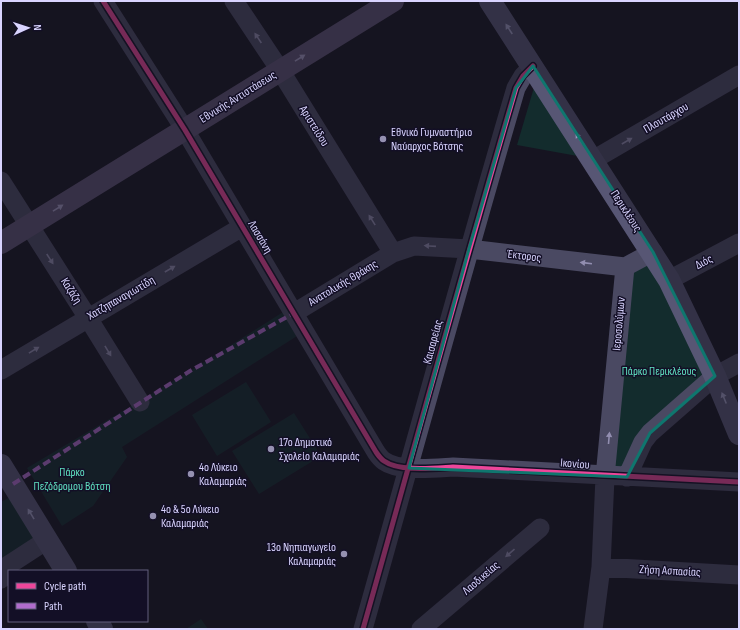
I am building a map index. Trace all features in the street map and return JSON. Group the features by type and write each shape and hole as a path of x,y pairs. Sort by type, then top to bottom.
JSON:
{"main road":[{"name":"Εθνικής Αντιστάσεως","path":"1,243 393,1"}],"street":[{"name":"Λασσάνη","path":"103,1 185,130 376,452 384,461 391,465 409,468"},
{"name":"Αριστείδου","path":"234,1 280,70 393,253"},
{"name":"Περικλέους","path":"490,1 653,252 669,280 715,376 739,434"},
{"name":"Καισαρείας","path":"363,629 409,468 468,249 516,88 523,76 533,66"},
{"name":"Πλουτάρχου","path":"593,160 739,75"},
{"name":"Καζάζη","path":"1,181 140,402"},
{"name":"Χατζηπαναγιωτίδη","path":"1,370 242,227"},
{"name":"Διός","path":"669,280 739,243"},
{"name":"Έκτορος","path":"393,253 407,248 422,246 468,249 625,267"},
{"path":"625,267 653,252"},
{"name":"Ανατολικής Θράκης","path":"294,313 393,253"},
{"name":"Ιεροσολύμων","path":"601,567 605,476 625,267"},
{"path":"627,477 643,442 650,433 715,376 739,363"},
{"path":"1,465 7,487 47,540 65,570"},
{"name":"Ικονίου","path":"409,468 453,467 739,482"},
{"name":"Λαοδικείας","path":"421,629 540,528"},
{"path":"1,579 7,566 47,540"},
{"path":"593,629 601,567"},
{"name":"Ζήση Ασπασίας","path":"601,567 739,574"}],"highlighted area":[{"path":"533,66 653,252 715,376 650,433 627,477 409,468 469,249 516,88"}],"green space":[{"path":"535,84 583,157 517,145"},
{"name":"Πάρκο Περικλέους","path":"651,258 709,384 623,472 610,471 629,270"},
{"name":"Πάρκο Πεζόδρομου Βότση","path":"291,307 305,331 122,447 127,457 93,506 62,526 27,468 190,371"},
{"path":"246,382 271,422 217,456 192,415"},
{"path":"294,413 321,456 259,494 232,451"},
{"path":"14,495 38,535 1,561 1,502"},
{"path":"201,619 208,629 186,629"}],"marked path":[{"path":"13,484 190,371 294,313"}],"cycle path":[{"path":"103,1 185,130 376,452 383,460 399,467 408,468 453,467 739,482"},
{"path":"363,629 516,88 523,76 533,66"}],"place":[{"name":"Εθνικό Γυμναστήριο Ναύαρχος Βότσης","path":"383,139"},
{"name":"17ο Δημοτικό Σχολείο Καλαμαριάς","path":"271,449"},
{"name":"4ο Λύκειο Καλαμαριάς","path":"191,474"},
{"name":"4ο & 5ο Λύκειο Καλαμαριάς","path":"153,516"},
{"name":"13ο Νηπιαγωγείο Καλαμαριάς","path":"344,554"}]}
